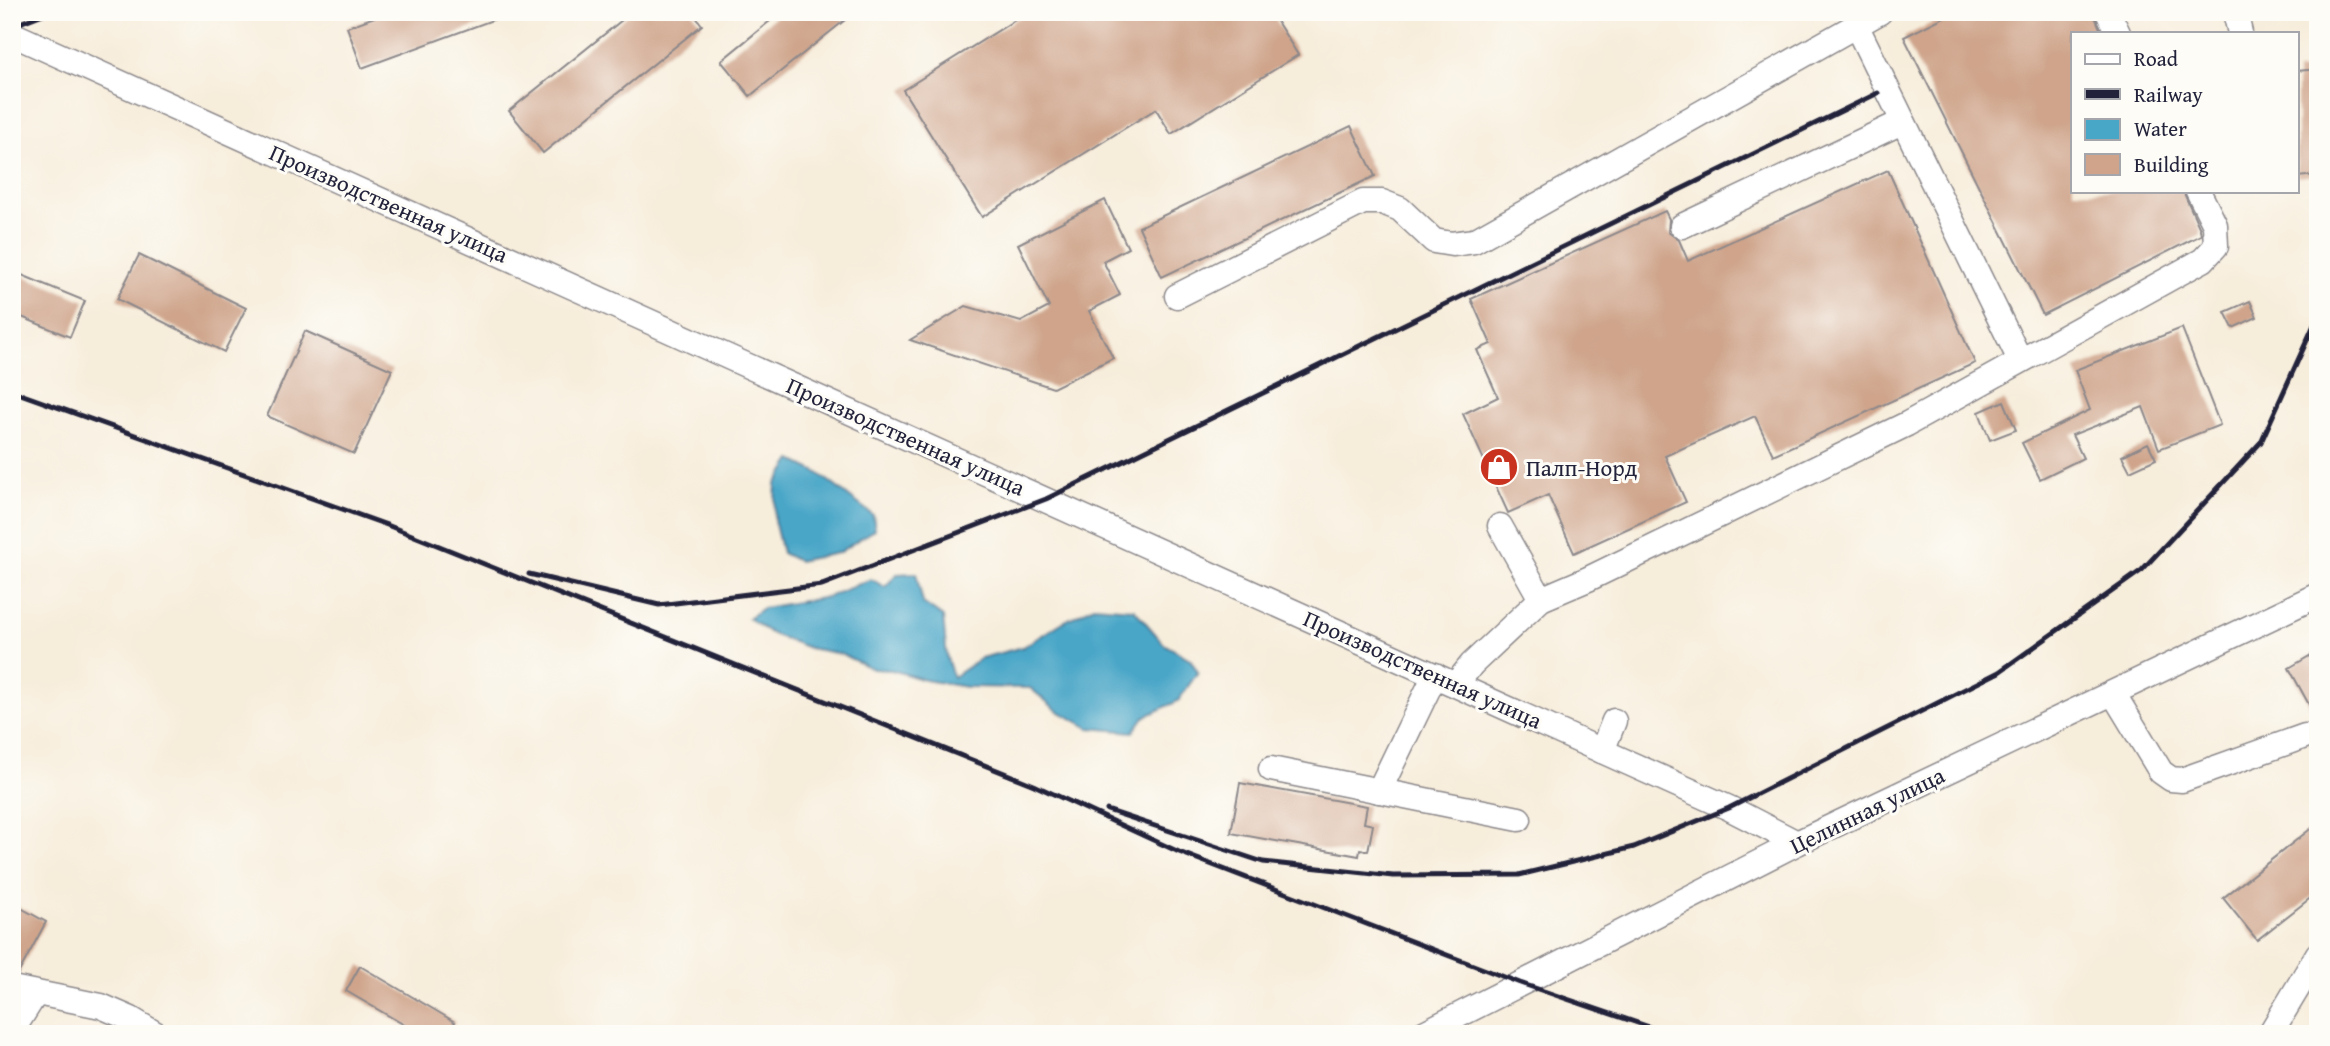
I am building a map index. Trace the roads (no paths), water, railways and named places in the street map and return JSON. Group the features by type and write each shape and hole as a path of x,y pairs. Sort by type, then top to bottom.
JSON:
{"street":[{"path":"1177,296 1363,202 1381,202 1400,209 1434,241 1452,244 1474,240 1880,12"},
{"path":"2108,12 2118,32"},
{"path":"2235,12 2240,32"},
{"path":"1856,25 2020,360"},
{"name":"Производственная улица","path":"12,34 1729,808 1797,843"},
{"path":"1682,226 1902,122"},
{"path":"1379,791 1445,680 1472,664 1541,599 1588,579 1895,430 2203,260 2216,246 2215,225 2198,192"},
{"path":"1500,526 1541,599"},
{"name":"Целинная улица","path":"1422,1034 1797,843 2318,595"},
{"path":"2113,692 2161,772 2171,779 2182,780 2204,774 2305,736"},
{"path":"1602,751 1614,721"},
{"path":"1271,769 1519,819"},
{"path":"2270,1034 2318,954"},
{"path":"12,1031 24,990 101,1006 156,1034"}],"water":[{"path":"792,460 817,472 873,515 875,529 838,553 798,561 782,553 774,520 776,484"},
{"path":"916,573 923,603 943,617 947,658 953,677 981,658 1023,647 1094,606 1134,609 1164,644 1190,659 1198,672 1178,701 1144,717 1133,732 1089,728 1058,711 1030,688 966,687 925,680 892,670 873,669 841,654 809,648 772,634 748,618 763,608 828,597 871,579 885,587 897,574"}],"railway":[{"path":"12,26 48,12"},
{"path":"529,574 659,605 822,585 1046,499 1878,93"},
{"path":"1107,810 1263,862 1393,876 1519,875 1634,847 1729,808 1999,672 2142,570 2261,442 2318,316"},
{"path":"12,391 387,525 1034,785 1179,852 1520,983 1670,1034"}],"place":[{"name":"Палп-Норд","path":"1499,467"}]}
